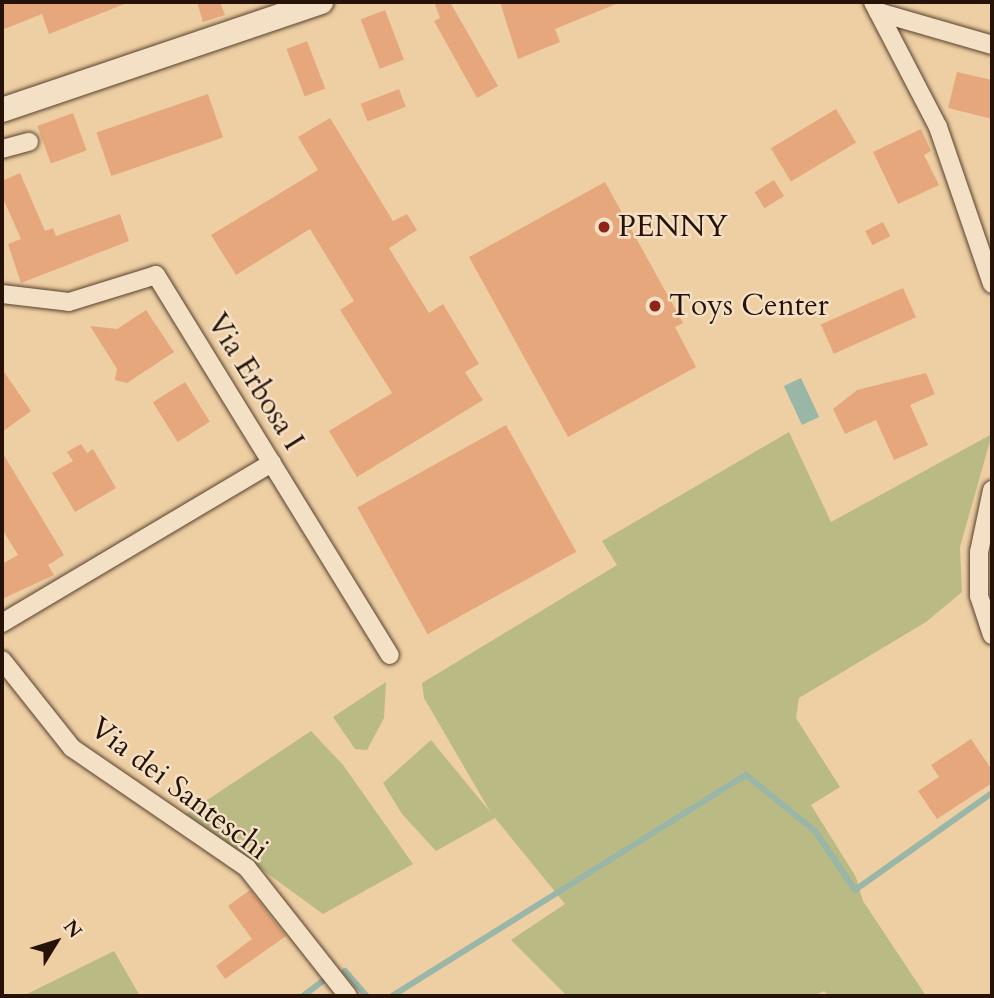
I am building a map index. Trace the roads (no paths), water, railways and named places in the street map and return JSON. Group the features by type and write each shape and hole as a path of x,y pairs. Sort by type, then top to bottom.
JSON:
{"main road":[{"path":"2,110 321,2"}],"street":[{"path":"875,7 992,45"},
{"path":"875,7 937,127 992,284"},
{"path":"2,149 29,142"},
{"name":"Via Erbosa I","path":"2,294 69,302 156,275 390,655"},
{"path":"2,623 272,463"},
{"path":"992,490 979,563 979,596 992,635"},
{"name":"Via dei Santeschi","path":"2,660 72,748 247,868 348,996"}],"waterway":[{"path":"392,996 746,775 815,831 855,890 992,793"},
{"path":"345,971 367,996"},
{"path":"303,996 323,981"}],"place":[{"name":"PENNY","path":"604,227"},
{"name":"Toys Center","path":"655,306"}]}
